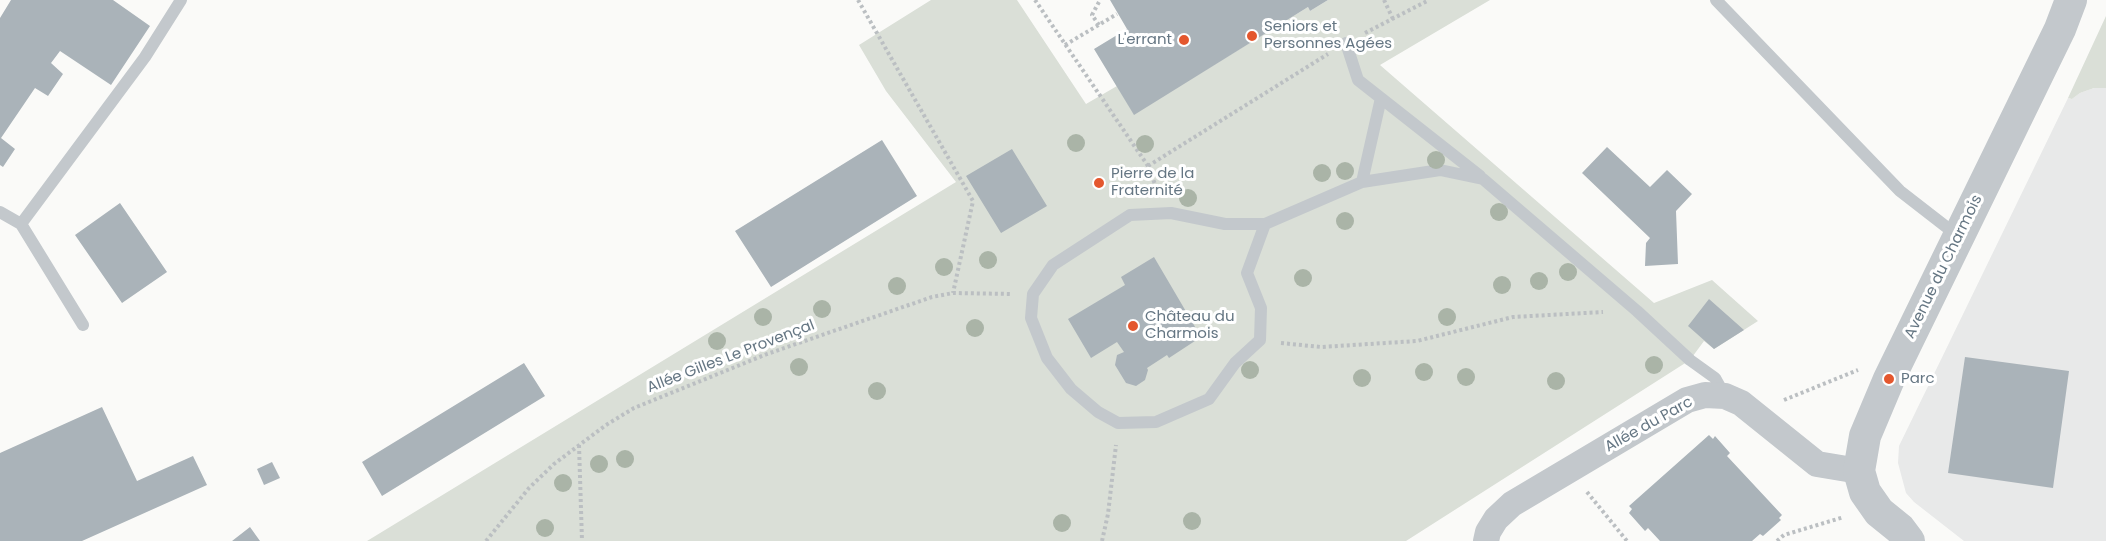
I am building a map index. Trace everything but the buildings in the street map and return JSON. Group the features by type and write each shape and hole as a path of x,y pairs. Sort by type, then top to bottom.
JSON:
{"street":[{"name":"Avenue du Charmois","path":"1912,537 1871,502 1859,471 1864,436 2060,29 2071,0"},
{"name":"Allée du Parc","path":"1486,541 1488,532 1496,519 1512,504 1687,400 1705,395 1725,396"},
{"path":"1725,396 1741,403 1759,416 1817,464 1859,471"}],"lane":[{"path":"21,224 145,57 181,0"},
{"path":"1716,0 1900,191 1959,237"},
{"path":"1346,43 1358,80 1483,179 1637,311 1690,360 1715,378 1725,396"},
{"path":"1362,182 1381,98"},
{"path":"1265,225 1247,273 1261,308 1260,340 1235,363 1209,399 1156,422 1118,423 1098,412 1071,389 1047,358 1031,318 1033,294 1053,265 1130,215 1171,213 1225,225 1265,225 1362,182 1440,170 1483,179"},
{"path":"0,212 21,224 83,325"}],"path":[{"path":"858,0 973,201 953,293"},
{"path":"1035,0 1148,166 1158,191 1157,213"},
{"path":"1098,25 1092,15 1100,0"},
{"path":"1384,0 1393,19"},
{"path":"1148,166 1346,43 1429,0"},
{"path":"1065,45 1117,14"},
{"name":"Allée Gilles Le Provençal","path":"486,541 529,488 554,464 579,444 634,408 698,381 850,324 932,297 953,293 1033,294"},
{"path":"1260,340 1321,347 1417,341 1513,317 1604,312"},
{"path":"1783,400 1859,370"},
{"path":"1102,541 1108,514 1118,423"},
{"path":"579,444 582,541"},
{"path":"1570,471 1627,541"},
{"path":"1777,541 1784,535 1843,518 1849,514"}],"shaded area":[{"path":"931,0 1017,0 1086,104 1117,86 1134,114 1308,7 1310,11 1328,0 1490,0 1380,65 1654,303 1712,280 1758,321 1714,349 1704,341 1690,360 1406,541 367,541 956,182 886,91 859,45"},
{"path":"2106,16 2106,88 2094,88 2072,99 2068,98"},
{"path":"2094,88 2106,88 2106,541 1964,541 1914,502 1906,493 1898,463 1899,446 2068,98 2072,99"}],"place":[{"name":"Seniors et Personnes Agées","path":"1252,36"},
{"name":"L'errant","path":"1184,40"},
{"name":"Pierre de la Fraternité","path":"1099,183"},
{"name":"Château du Charmois","path":"1133,326"},
{"name":"Parc","path":"1889,379"}]}
